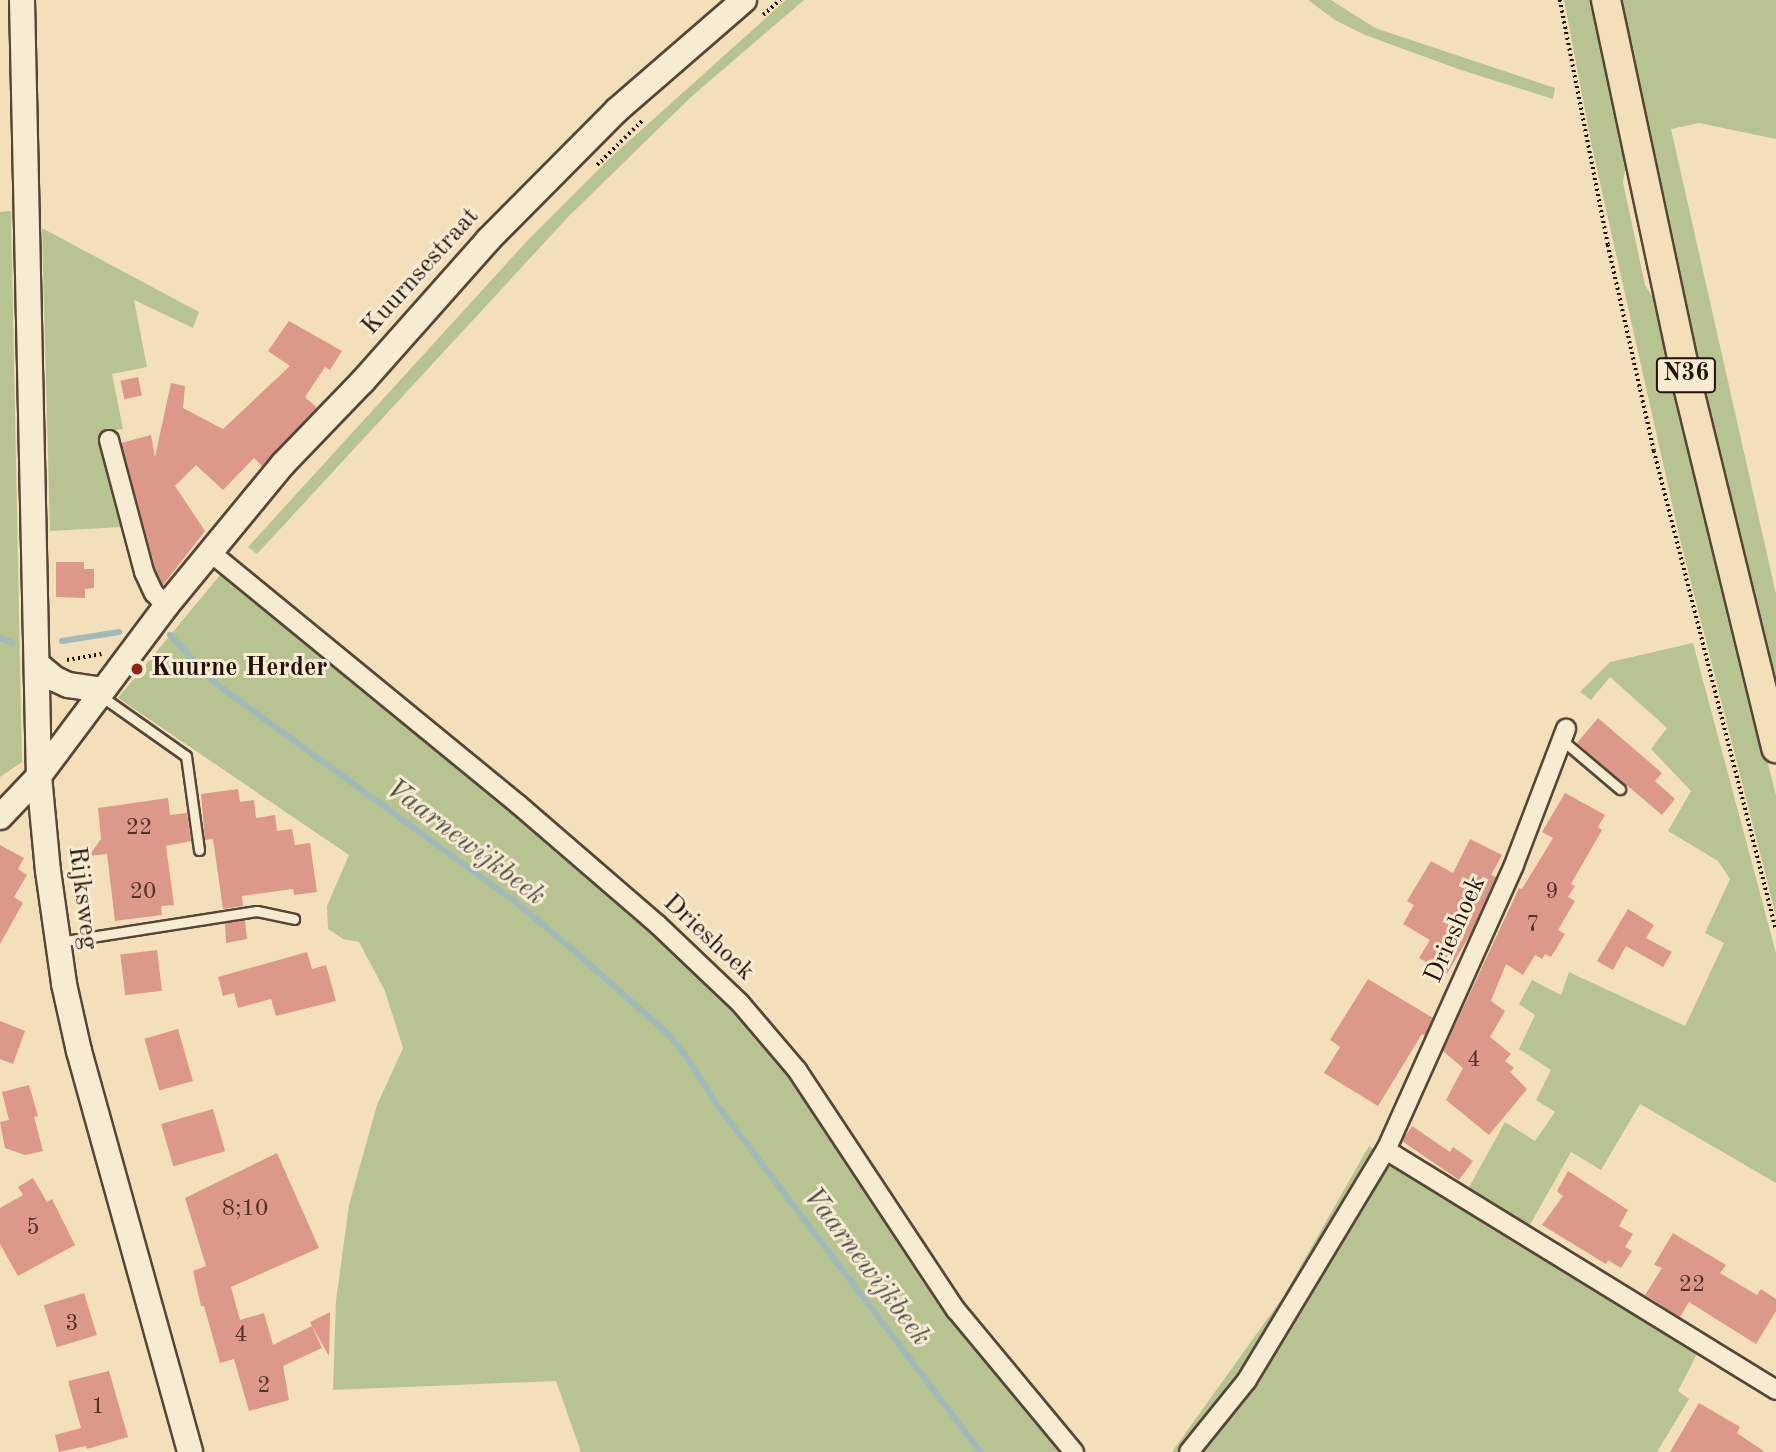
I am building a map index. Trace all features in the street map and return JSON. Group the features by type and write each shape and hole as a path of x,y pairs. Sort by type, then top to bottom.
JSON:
{"main road":[{"name":"Rijksweg","path":"22,0 39,776 58,943 64,984 99,1129 190,1452"},
{"name":"N36","path":"1606,0 1687,382 1776,748"},
{"name":"Kuurnsestraat","path":"0,817 39,776 166,606 284,463 363,381 488,240 617,110 752,9"},
{"path":"37,664 55,679 68,685 101,692"}],"street":[{"path":"109,440 145,572 154,593 166,606"},
{"name":"Drieshoek","path":"210,552 519,804 657,924 740,1003 797,1070 956,1310 1074,1452"},
{"name":"Drieshoek","path":"1189,1452 1247,1380 1386,1150 1514,865 1564,735"},
{"path":"1386,1150 1776,1390"}],"lane":[{"path":"101,692 186,756 199,850"},
{"path":"1564,735 1620,789"},
{"path":"58,943 257,911 294,919"}],"path":[{"path":"752,9 780,0"},
{"path":"1560,0 1608,245 1654,451 1776,930"},
{"path":"588,175 647,116"},
{"path":"37,664 113,652"}],"green space":[{"path":"786,0 804,0 691,97 569,216 257,554 248,547 527,241 609,159"},
{"path":"1308,0 1331,0 1375,28 1555,88 1553,99 1461,70 1365,35 1335,20"},
{"path":"1564,0 1595,0 1627,158 1623,182 1645,285 1657,304 1726,601 1776,795 1776,916 1680,539 1592,147"},
{"path":"1621,0 1776,0 1776,139 1699,123 1671,129 1776,594 1776,690 1693,340"},
{"path":"11,211 22,762 0,777 0,212"},
{"path":"42,228 199,312 193,328 134,300 147,367 112,374 123,429 101,432 122,527 50,531"},
{"path":"221,574 534,827 737,1010 828,1127 1065,1452 581,1452 556,1381 333,1390 336,1301 349,1205 377,1105 403,1048 385,991 359,942 343,939 328,929 327,906 349,855 118,698"},
{"path":"1693,643 1776,953 1776,1183 1640,1104 1601,1170 1571,1152 1527,1230 1467,1191 1505,1122 1535,1141 1555,1112 1536,1100 1551,1070 1519,1049 1535,1015 1519,1004 1532,980 1561,995 1569,972 1685,1026 1724,943 1705,933 1730,879 1718,861 1668,831 1691,791 1651,749 1667,728 1610,677 1591,700 1580,692 1610,662"},
{"path":"1369,1146 1698,1352 1678,1391 1689,1399 1657,1452 1172,1452 1283,1297"}],"building":[{"path":"289,321 342,351 330,370 325,367 305,397 317,408 262,466 254,458 223,490 196,465 175,486 205,531 163,585 155,568 121,443 151,435 155,457 171,383 185,386 183,408 223,429 290,366 268,351"},
{"path":"138,377 142,396 124,399 120,381"},
{"path":"56,562 84,562 84,569 94,569 94,588 85,589 85,598 56,597"},
{"path":"1598,718 1662,773 1655,781 1675,799 1662,815 1577,743"},
{"path":"238,789 240,802 254,800 256,818 275,815 277,831 292,829 295,845 310,843 317,892 294,895 293,889 242,896 243,906 223,909 213,839 205,840 201,794"},
{"path":"1565,793 1605,815 1598,827 1602,830 1571,884 1575,886 1568,897 1575,901 1558,930 1565,934 1551,957 1545,954 1542,959 1535,955 1523,975 1506,964 1491,1001 1505,1011 1490,1037 1511,1054 1505,1061 1514,1068 1510,1072 1527,1089 1489,1135 1446,1100 1463,1068 1443,1051 1519,888 1522,889 1553,838 1542,832"},
{"path":"168,798 170,815 187,813 191,841 166,846 174,905 161,906 162,915 115,921 107,854 89,856 101,839 98,808"},
{"path":"1470,839 1502,855 1491,875 1496,877 1472,931 1447,974 1419,958 1430,940 1403,924 1414,905 1407,901 1431,861 1453,873"},
{"path":"0,845 24,858 18,869 27,875 14,897 23,903 0,944"},
{"path":"1628,909 1654,925 1646,938 1672,952 1663,967 1626,946 1613,970 1597,961"},
{"path":"245,920 247,939 226,943 225,923"},
{"path":"157,950 162,991 125,995 120,955"},
{"path":"307,952 312,969 326,965 336,1001 276,1016 271,999 238,1008 234,993 223,996 218,977"},
{"path":"1368,979 1433,1018 1425,1036 1422,1034 1378,1106 1324,1073 1340,1047 1330,1040"},
{"path":"0,1021 25,1031 13,1064 0,1059"},
{"path":"178,1029 193,1081 159,1091 144,1039"},
{"path":"29,1085 38,1116 34,1117 43,1151 25,1155 5,1148 0,1122 9,1120 2,1092"},
{"path":"213,1109 225,1151 173,1166 161,1124"},
{"path":"1412,1126 1450,1152 1453,1147 1473,1161 1459,1180 1402,1141"},
{"path":"277,1153 319,1248 231,1287 240,1320 264,1313 273,1345 312,1326 322,1348 283,1366 289,1400 249,1411 234,1359 220,1363 204,1306 201,1306 193,1271 206,1266 185,1198"},
{"path":"1568,1171 1628,1210 1619,1226 1633,1234 1625,1247 1632,1251 1621,1268 1608,1260 1606,1264 1542,1225 1563,1196 1557,1191"},
{"path":"33,1178 47,1202 52,1199 75,1245 18,1276 0,1244 0,1208 23,1195 18,1187"},
{"path":"1673,1233 1726,1265 1720,1273 1757,1295 1761,1289 1776,1299 1776,1311 1756,1344 1689,1302 1680,1317 1645,1295 1662,1268 1654,1265"},
{"path":"84,1293 97,1335 57,1347 44,1305"},
{"path":"330,1312 329,1356 310,1322"},
{"path":"109,1371 128,1437 87,1449 86,1446 59,1452 55,1435 81,1428 68,1381"},
{"path":"1699,1403 1740,1427 1737,1433 1765,1452 1670,1452"}],"waterway":[{"name":"Vaarnewijkbeek","path":"62,641 119,632"},
{"name":"Vaarnewijkbeek","path":"170,635 215,683 513,900 571,948 666,1032 684,1053 716,1103"},
{"name":"Vaarnewijkbeek","path":"0,638 13,643"},
{"name":"Vaarnewijkbeek","path":"718,1106 981,1452"}],"place":[{"name":"Kuurne Herder","path":"137,669"}]}
